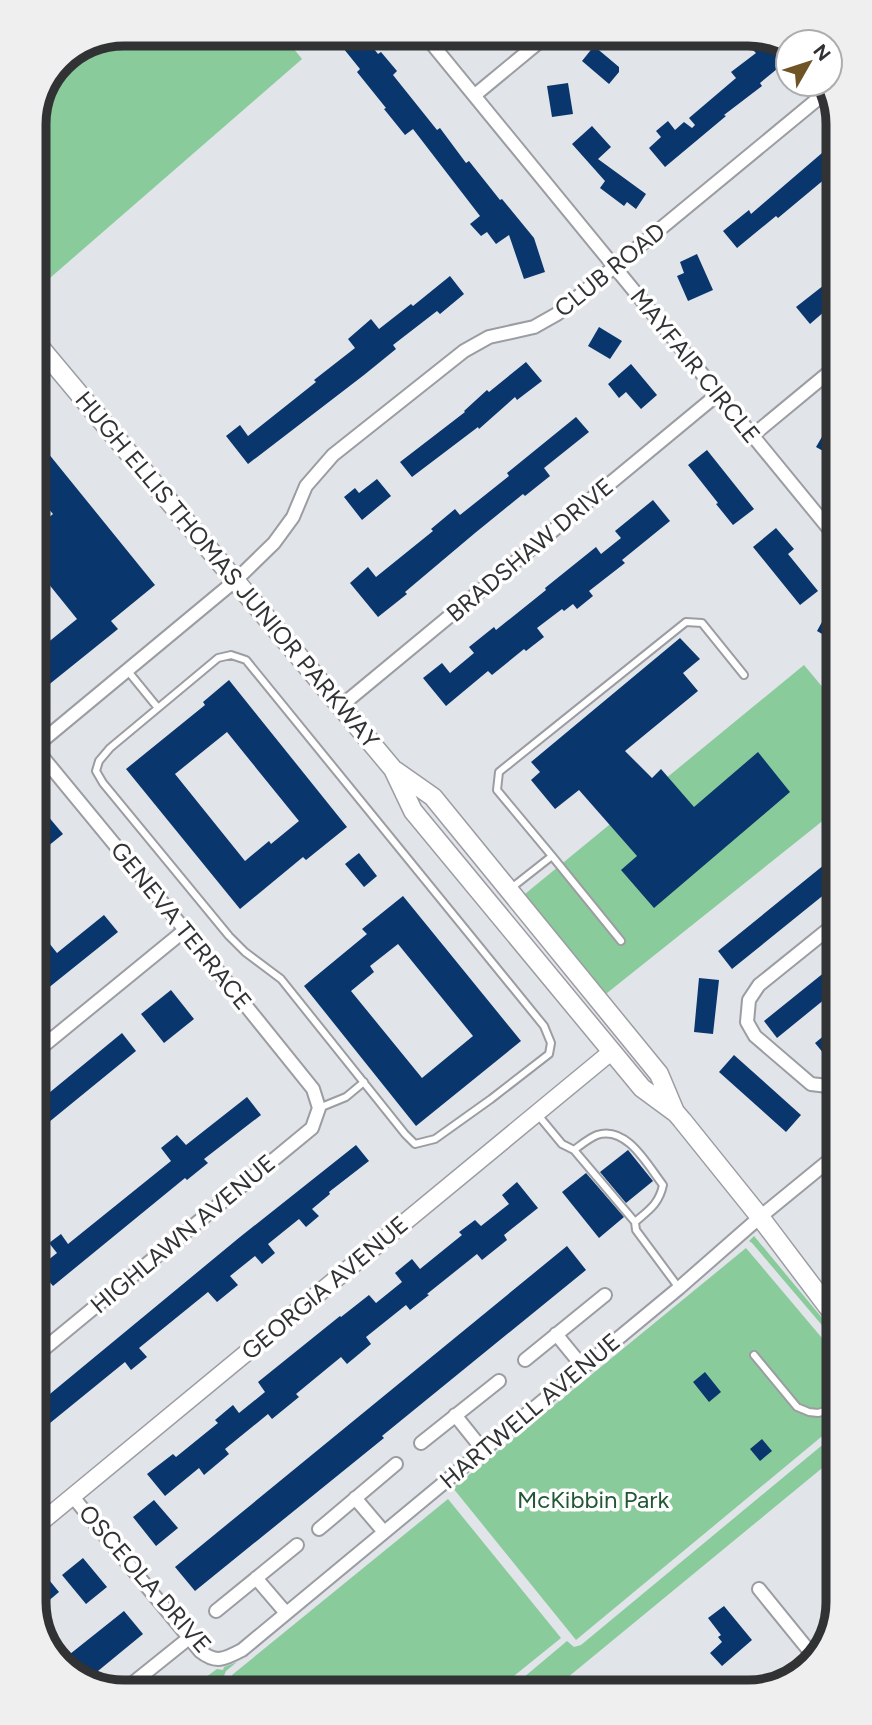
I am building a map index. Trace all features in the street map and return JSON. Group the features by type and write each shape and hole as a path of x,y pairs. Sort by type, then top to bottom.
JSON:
{"main road":[{"name":"HUGH ELLIS THOMAS JUNIOR PARKWAY","path":"46,354 393,769 413,811 611,1052 642,1088 676,1114 826,1302"},
{"name":"HUGH ELLIS THOMAS JUNIOR PARKWAY","path":"393,769 433,797 659,1074 676,1114"}],"street":[{"name":"MAYFAIR CIRCLE","path":"434,46 826,525"},
{"path":"475,95 534,46"},
{"name":"CLUB ROAD","path":"46,739 236,580 274,543 293,517 306,486 333,455 464,351 489,338 534,327 558,314 819,98"},
{"path":"752,436 826,375"},
{"name":"BRADSHAW DRIVE","path":"341,706 718,394"},
{"name":"GENEVA TERRACE","path":"46,760 313,1089 319,1108"},
{"path":"46,1044 185,930"},
{"path":"826,931 759,985 749,1000 747,1021 755,1037 811,1084 826,1086"},
{"name":"GEORGIA AVENUE","path":"46,1519 611,1052"},
{"name":"HIGHLAWN AVENUE","path":"46,1347 312,1128 319,1108"},
{"name":"HARTWELL AVENUE","path":"218,1660 242,1650 826,1163"},
{"path":"525,1360 605,1295"},
{"path":"556,1334 583,1367"},
{"path":"421,1443 499,1381"},
{"path":"456,1415 483,1450"},
{"path":"319,1529 396,1464"},
{"name":"OSCEOLA DRIVE","path":"73,1497 200,1651 218,1660"},
{"path":"355,1498 384,1532"},
{"path":"216,1611 297,1545"},
{"path":"256,1578 286,1614"},
{"path":"759,1589 809,1650"},
{"path":"138,1679 188,1637"}],"lane":[{"path":"621,941 497,790 499,772 687,622 702,623 744,675"},
{"path":"231,655 246,660 544,1026 551,1043 549,1054 435,1139 415,1144 281,979 245,952 229,936 103,783 96,771 99,761 110,748 158,708 218,658 231,655"},
{"path":"127,670 158,708"},
{"path":"509,890 552,856"},
{"path":"319,1108 346,1097 363,1082"},
{"path":"537,1114 562,1144 574,1150 635,1222 636,1230 679,1288"},
{"path":"574,1150 600,1134 625,1138 632,1145 663,1185 653,1207 635,1222"},
{"path":"754,1355 796,1407 818,1413 826,1411"}],"green space":[{"path":"124,46 292,46 302,59 46,281 46,118 54,89 72,65 94,51"},
{"path":"804,665 826,691 826,818 592,1005 514,903"},
{"path":"754,1236 826,1323 826,1330 752,1243 749,1241"},
{"name":"McKibbin Park","path":"746,1248 826,1343 826,1433 576,1640 453,1488"},
{"path":"826,1442 826,1465 566,1679 522,1679 567,1641 574,1647 581,1645"},
{"path":"448,1499 561,1638 510,1679 235,1679 232,1675"},
{"path":"237,1662 226,1671 226,1679 203,1679 217,1669 223,1670 224,1667"}],"building":[{"path":"341,46 372,46 378,54 381,52 397,71 393,75 437,130 440,128 466,163 469,161 534,238 545,272 524,279 509,235 496,244 487,232 481,236 470,224 480,216 413,129 405,135 357,72 360,69"},
{"path":"594,46 619,67 619,72 609,84 582,61"},
{"path":"758,46 774,50 774,72 760,83 762,86 665,167 649,148 661,137 656,131 668,121 675,130 684,122 692,128 695,125 689,118 736,78 731,72 756,53 753,50"},
{"path":"568,83 573,114 552,117 547,86"},
{"path":"592,126 611,147 598,159 646,194 636,209 627,202 624,206 600,188 605,181 572,144"},
{"path":"822,153 826,157 826,178 737,248 723,231 749,210 751,214"},
{"path":"697,254 713,290 688,301 677,276 684,273 680,262"},
{"path":"450,276 464,294 440,314 437,311 393,345 396,349 248,464 226,436 240,425 248,436 355,348 348,339 371,319 379,329"},
{"path":"826,283 826,310 810,324 796,307"},
{"path":"599,327 622,341 610,359 588,346"},
{"path":"526,362 542,381 517,400 515,397 479,429 478,427 412,477 400,462 465,412 487,390 489,392"},
{"path":"631,364 657,395 641,409 626,392 619,398 608,384"},
{"path":"576,417 589,432 544,468 550,476 475,533 378,617 350,583 368,567 376,577 433,531 431,529 455,509 460,515 509,476 507,473"},
{"path":"826,430 826,453 816,447"},
{"path":"707,450 754,509 733,525 688,465"},
{"path":"46,451 155,585 111,621 118,629 46,687 46,644 77,619 46,581 46,520 53,514 46,506"},
{"path":"377,479 391,496 362,520 344,497 355,488 359,493"},
{"path":"653,500 670,521 622,560 625,563 589,591 593,596 577,609 573,604 564,611 562,609 537,628 544,637 526,651 524,649 492,675 488,671 446,706 423,678 442,663 450,673 474,653 469,647 494,627 496,630 596,547 601,554 621,538 615,531"},
{"path":"776,528 794,549 788,554 818,591 800,605 753,547"},
{"path":"826,615 826,636 817,631"},
{"path":"680,638 700,659 683,673 698,691 625,751 652,778 661,769 694,807 758,752 790,792 654,908 621,870 637,856 579,790 555,809 531,780 540,772 531,762"},
{"path":"229,680 347,827 306,860 303,857 240,909 126,769 205,705 203,702","holes":["227,732 299,821 245,861 175,774"]},
{"path":"46,814 63,834 46,848"},
{"path":"359,853 377,876 364,887 345,864"},
{"path":"826,863 826,893 732,969 718,951"},
{"path":"403,896 521,1041 416,1126 304,986 367,934 362,929","holes":["398,944 473,1036 422,1078 351,991 374,972 370,966"]},
{"path":"104,915 118,932 46,990 46,939 57,953"},
{"path":"826,971 826,998 777,1038 764,1021"},
{"path":"699,978 719,980 713,1034 694,1032"},
{"path":"171,990 194,1019 164,1043 141,1014"},
{"path":"122,1033 136,1051 46,1124 46,1095"},
{"path":"826,1034 826,1056 815,1043"},
{"path":"734,1055 801,1115 786,1132 719,1072"},
{"path":"247,1097 261,1115 204,1159 208,1163 187,1180 185,1178 53,1286 46,1278 46,1262 57,1253 49,1243 61,1234 68,1244 171,1161 161,1148 177,1135 186,1145"},
{"path":"356,1145 369,1161 312,1209 319,1216 306,1227 299,1219 268,1244 275,1253 262,1264 255,1256 230,1276 238,1285 217,1302 208,1292 139,1348 147,1357 131,1370 125,1362 46,1426 46,1397"},
{"path":"628,1150 653,1181 626,1203 600,1172"},
{"path":"586,1173 624,1217 599,1238 562,1192"},
{"path":"517,1182 538,1208 504,1235 507,1240 482,1260 477,1254 410,1310 406,1305 366,1337 371,1344 347,1364 341,1357 296,1394 299,1397 272,1419 268,1414 225,1449 229,1454 204,1475 199,1468 165,1496 147,1474 173,1454 176,1457 218,1423 215,1420 233,1405 239,1413 265,1392 258,1382 340,1316 369,1295 376,1303 402,1282 395,1273 412,1259 420,1269 462,1235 459,1232 475,1220 481,1226 509,1204 502,1195"},
{"path":"567,1246 586,1270 195,1591 175,1567"},
{"path":"705,1372 721,1392 709,1402 693,1382"},
{"path":"762,1439 772,1451 760,1461 750,1449"},
{"path":"154,1500 178,1528 156,1546 133,1517"},
{"path":"83,1558 107,1587 86,1604 62,1575"},
{"path":"46,1576 59,1592 46,1603"},
{"path":"724,1606 752,1640 722,1666 710,1653 722,1642 718,1637 721,1635 708,1618"},
{"path":"124,1611 143,1634 95,1674 68,1656"}]}
